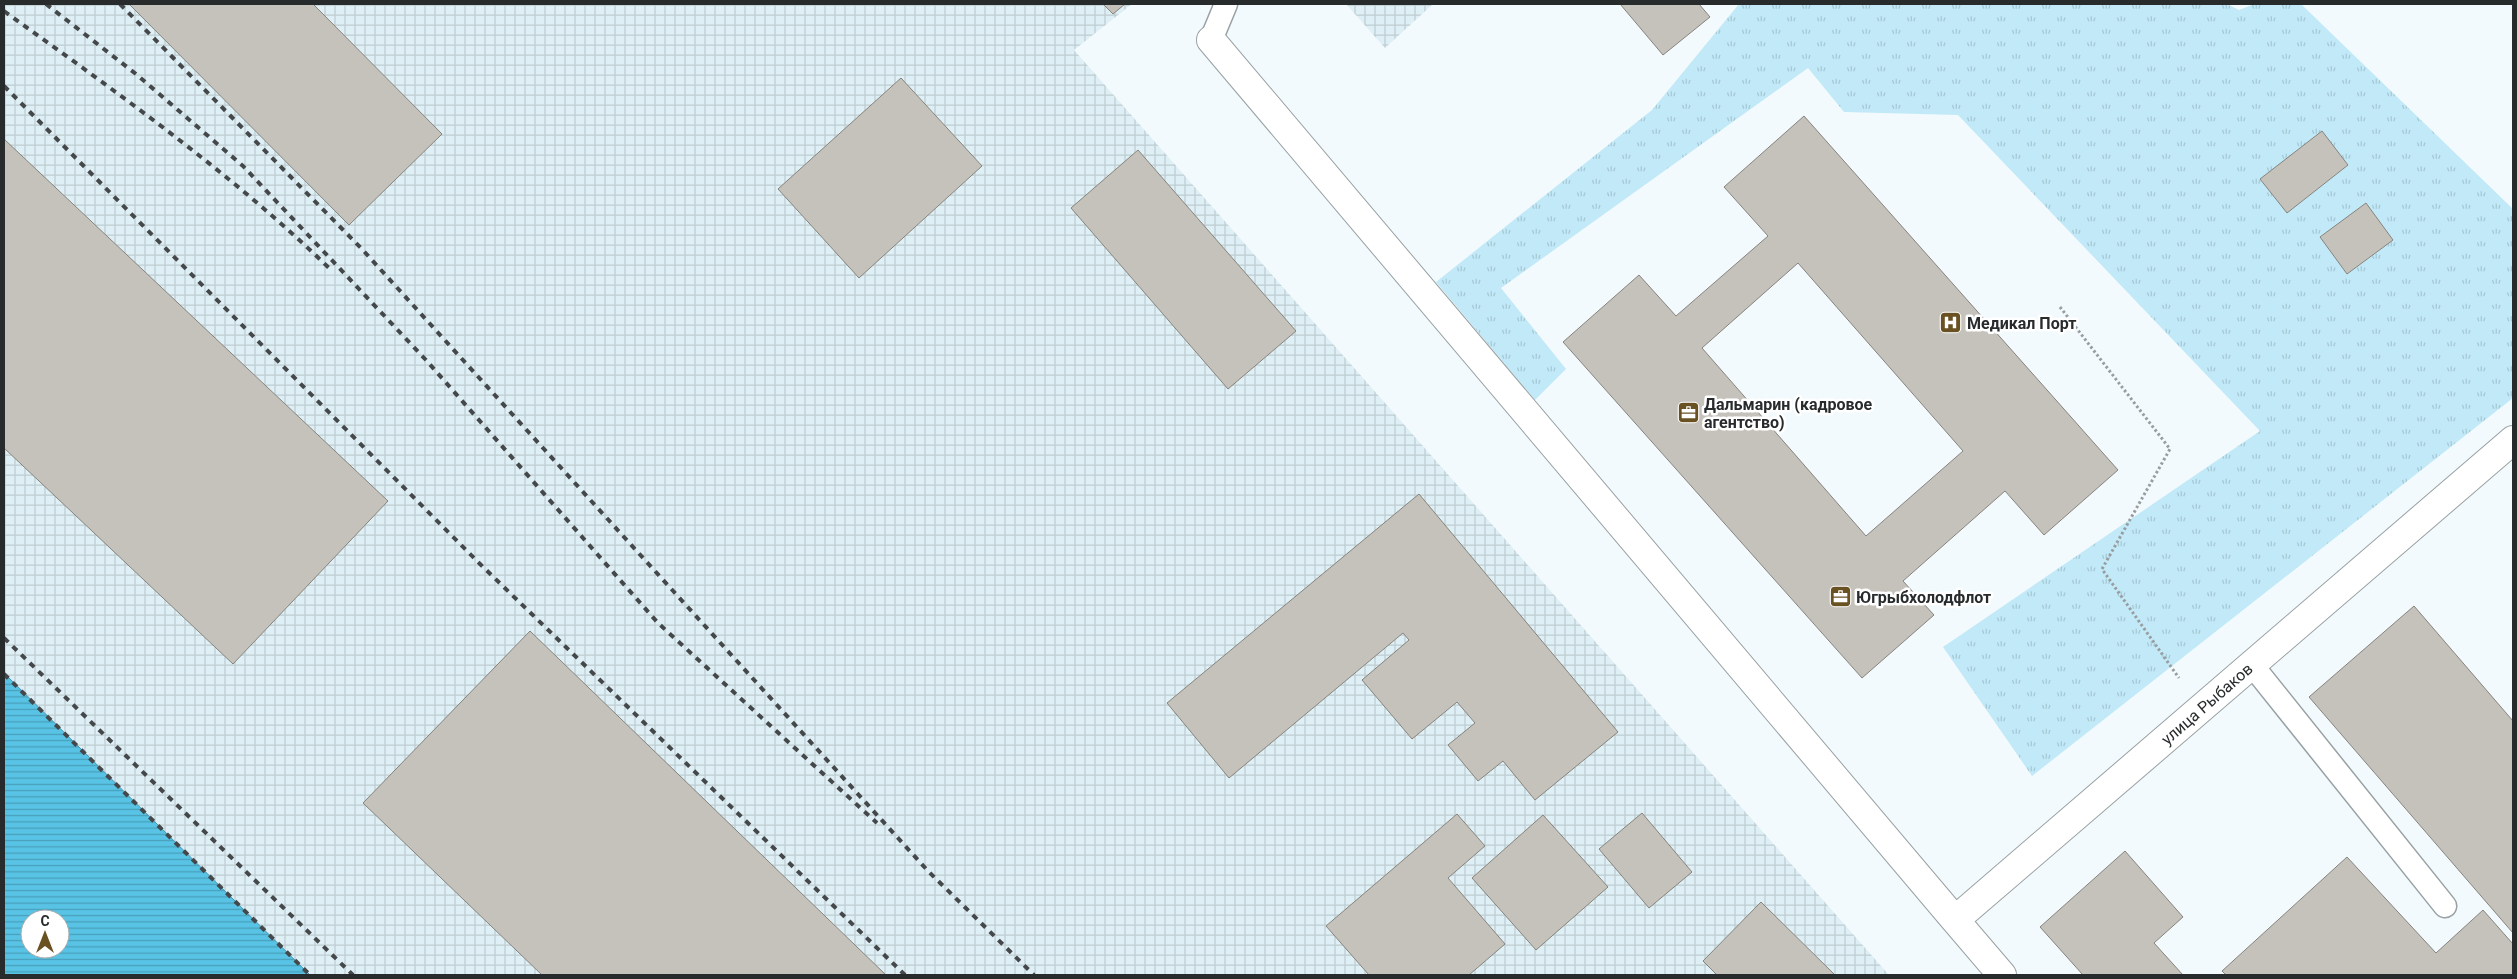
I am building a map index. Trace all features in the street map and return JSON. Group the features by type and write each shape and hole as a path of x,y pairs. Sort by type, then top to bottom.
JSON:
{"street":[{"path":"1211,40 2002,975"},
{"name":"улица Рыбаков","path":"1955,920 2513,440"}],"lane":[{"path":"1211,40 1226,4"},
{"path":"2252,665 2445,906"}],"path":[{"path":"2060,307 2170,449 2102,569 2200,710"}],"shaded area":[{"path":"4,4 1132,4 1074,50 1889,975 303,975 4,676"},
{"path":"1346,4 1433,4 1385,48"}],"green space":[{"path":"1739,4 2227,4 2239,10 2254,4 2301,4 2513,209 2513,398 2032,776 1943,647 2260,431 1958,115 1844,112 1808,68 1501,288 1566,369 1535,400 1436,282 1652,110"}],"water":[{"path":"4,673 310,975 4,975"}],"building":[{"path":"129,4 313,4 442,134 349,225"},
{"path":"1103,4 1125,4 1113,14"},
{"path":"1620,4 1699,4 1710,17 1663,55"},
{"path":"901,78 982,166 859,278 778,189"},
{"path":"1804,116 2118,470 2044,535 2005,491 1903,581 1934,615 1862,678 1563,342 1639,275 1676,316 1768,236 1724,187","holes":["1798,263 1963,451 1866,536 1702,348"]},
{"path":"2322,131 2348,165 2287,213 2260,179"},
{"path":"4,139 388,501 233,664 4,448"},
{"path":"1138,150 1296,331 1228,389 1071,208"},
{"path":"2366,203 2393,240 2347,274 2320,237"},
{"path":"1419,494 1618,732 1535,800 1503,761 1478,781 1448,745 1475,723 1457,702 1412,739 1362,680 1409,640 1403,633 1229,778 1167,703"},
{"path":"2414,606 2513,721 2513,933 2309,697"},
{"path":"530,631 886,975 542,975 363,803"},
{"path":"1642,813 1692,872 1649,908 1599,849"},
{"path":"1457,814 1485,846 1448,878 1505,944 1469,975 1369,975 1326,926"},
{"path":"1543,815 1608,887 1536,950 1472,878"},
{"path":"2125,851 2183,917 2154,943 2183,975 2083,975 2040,927"},
{"path":"2347,857 2436,953 2483,910 2513,944 2513,975 2226,975 2222,971"},
{"path":"1761,902 1835,975 1717,975 1703,961"}],"railway":[{"path":"46,4 136,74 243,166 426,360 658,623 877,823"},
{"path":"120,4 361,248 928,871 1034,975"},
{"path":"4,11 130,103 212,166 329,268"},
{"path":"4,86 480,564 905,975"},
{"path":"4,638 353,975"},
{"path":"4,674 310,975"}],"place":[{"name":"Медикал Порт","path":"1951,323"},
{"name":"Дальмарин (кадровое агентство)","path":"1688,413"},
{"name":"Югрыбхолодфлот","path":"1840,597"}]}
